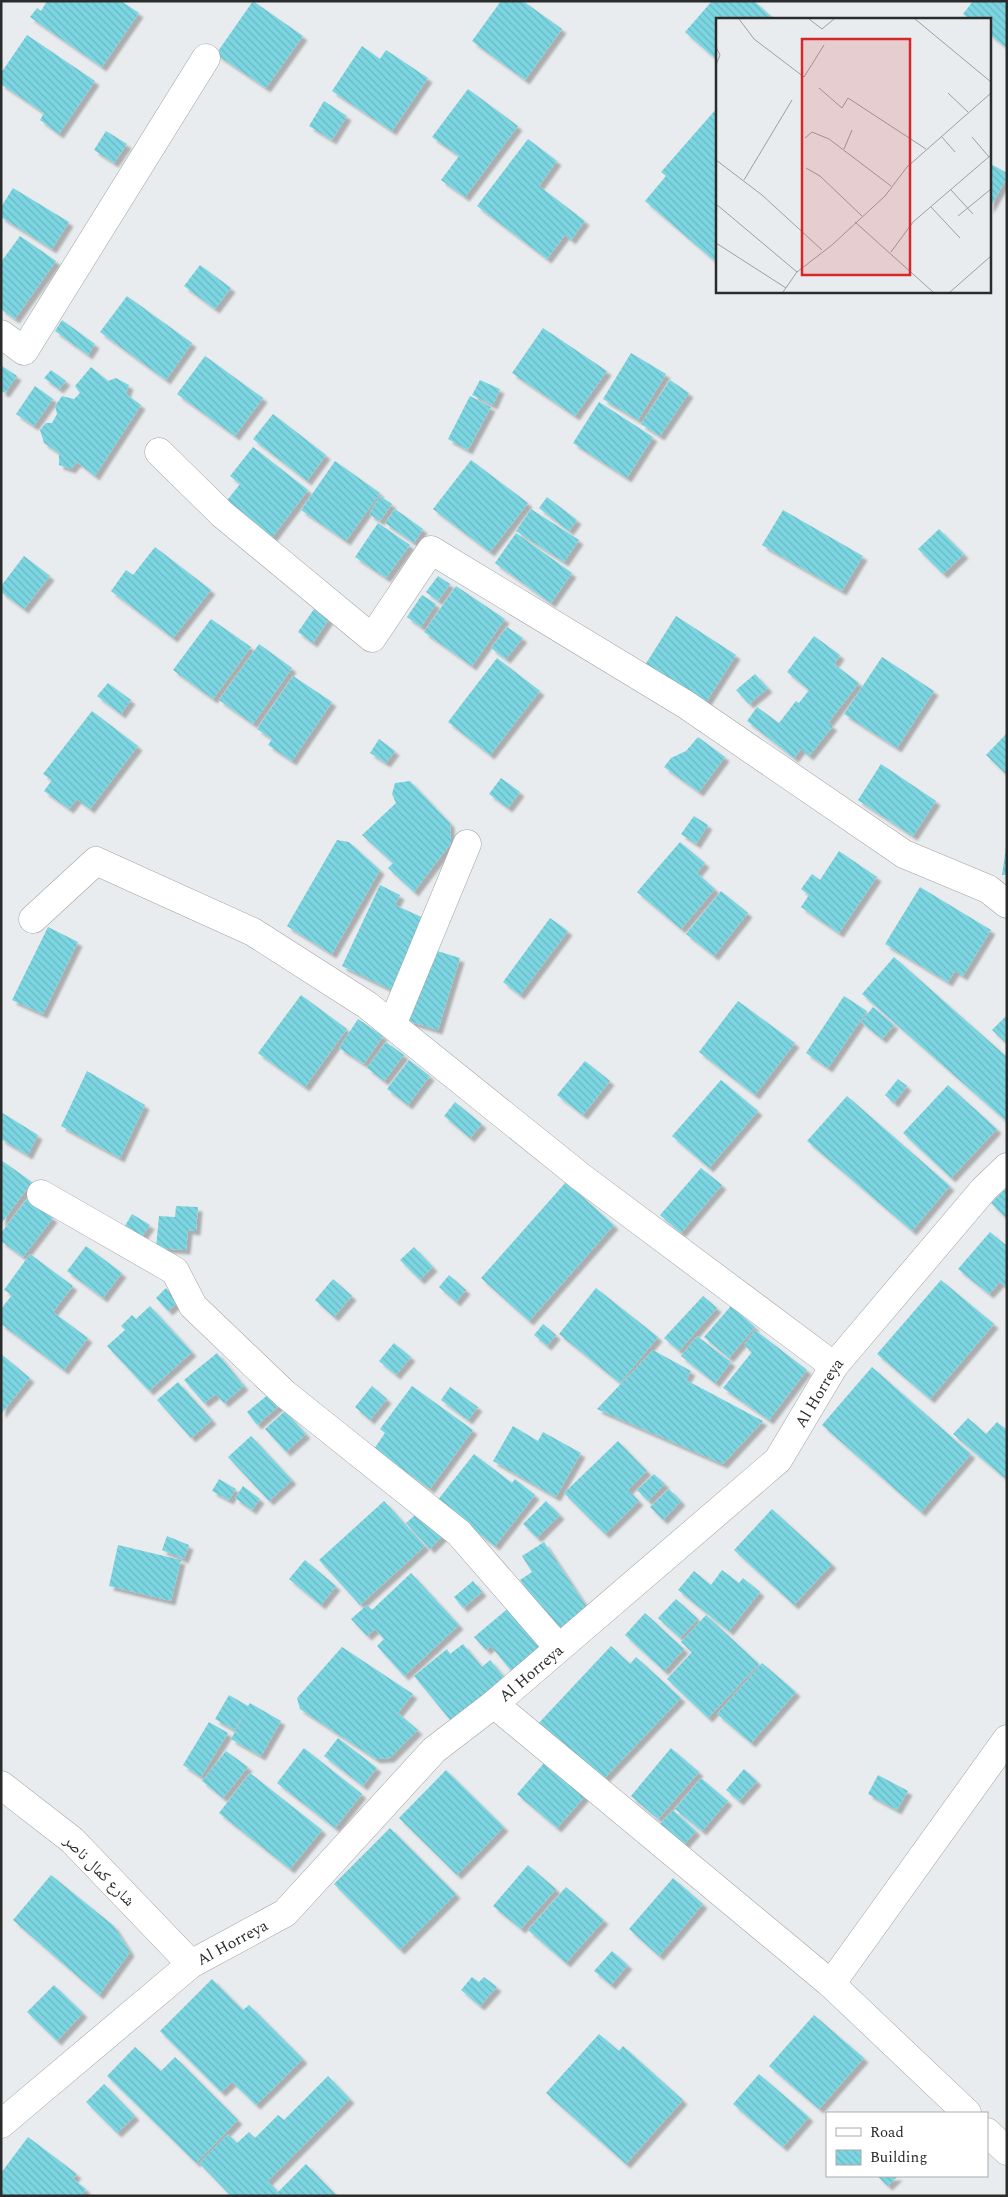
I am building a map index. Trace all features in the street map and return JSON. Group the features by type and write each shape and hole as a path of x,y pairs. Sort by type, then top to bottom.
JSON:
{"street":[{"path":"1,334 24,351 206,58"},
{"path":"159,452 222,514 372,638 431,550 685,704 904,854 988,889 1007,904"},
{"path":"392,1025 467,844"},
{"path":"33,919 96,861 252,932 367,1005 581,1177 834,1366"},
{"name":"Al Horreya","path":"1,2124 191,1964 285,1913 434,1750 494,1704 558,1647 778,1460 834,1366 984,1188 1007,1167"},
{"path":"40,1194 175,1272 193,1306 285,1394 459,1533 558,1647"},
{"path":"494,1704 831,1984 966,2112"},
{"path":"831,1984 1007,1739"},
{"name":"شارع كمال ناصر","path":"1,1785 72,1840 191,1964"},
{"path":"988,2133 1007,2151"}],"building":[{"path":"47,1 121,1 139,13 102,67 30,17 37,8 41,11"},
{"path":"253,1 303,36 266,88 216,54"},
{"path":"501,1 523,1 562,29 525,80 472,41"},
{"path":"712,1 754,1 773,18 716,18 716,59 685,32"},
{"path":"973,1 1007,1 1007,48 990,35 990,18 968,18 963,14"},
{"path":"27,35 95,81 59,134 40,120 44,113 1,84 1,73"},
{"path":"362,46 380,59 386,50 428,78 392,131 332,91"},
{"path":"468,89 518,126 465,197 441,180 459,156 432,137"},
{"path":"324,101 347,116 332,140 309,126"},
{"path":"716,109 716,262 645,201 666,176 661,172"},
{"path":"106,131 127,144 114,163 94,150"},
{"path":"528,139 557,161 539,186 585,221 571,240 565,235 547,259 477,206"},
{"path":"990,164 1007,173 1007,178 990,207"},
{"path":"13,188 69,222 52,249 1,217 1,207"},
{"path":"20,236 56,261 15,319 1,309 1,262"},
{"path":"200,265 231,288 215,309 184,286"},
{"path":"127,296 192,343 166,380 100,332"},
{"path":"62,320 95,344 88,355 55,331"},
{"path":"543,328 607,371 575,416 512,373"},
{"path":"631,353 666,374 638,420 603,399"},
{"path":"205,356 263,398 235,436 177,394"},
{"path":"2,366 17,376 5,393 1,391"},
{"path":"91,367 108,381 116,378 129,385 126,394 141,405 95,476 77,462 71,469 59,465 59,453 44,443 40,430 46,423 52,423 57,414 55,406 62,396 74,399 80,393 75,386"},
{"path":"51,370 66,381 59,389 44,378"},
{"path":"480,380 500,389 493,405 472,395"},
{"path":"670,380 689,393 660,436 641,424"},
{"path":"35,386 53,399 34,426 16,414"},
{"path":"470,396 491,407 468,450 448,439"},
{"path":"599,402 653,437 627,478 573,443"},
{"path":"273,414 326,455 307,481 253,439"},
{"path":"253,447 308,490 271,539 225,503 240,484 230,476"},
{"path":"471,460 528,503 490,552 433,509"},
{"path":"335,461 380,493 346,541 301,510"},
{"path":"380,496 392,504 380,521 369,514"},
{"path":"547,497 577,520 569,531 539,508"},
{"path":"395,509 423,529 414,543 385,523"},
{"path":"531,509 579,540 564,562 516,531"},
{"path":"783,510 863,556 842,591 762,545"},
{"path":"378,523 410,545 386,578 355,557"},
{"path":"939,529 964,554 943,574 918,549"},
{"path":"516,533 572,573 551,603 495,563"},
{"path":"155,547 211,590 173,638 111,591 126,570 133,575"},
{"path":"24,556 50,576 24,609 1,592 1,586"},
{"path":"438,576 450,584 438,601 426,592"},
{"path":"456,586 505,619 472,666 424,632"},
{"path":"422,595 436,604 421,627 407,617"},
{"path":"314,609 329,619 313,643 298,632"},
{"path":"676,616 736,655 705,704 645,665"},
{"path":"211,619 251,647 213,699 173,670"},
{"path":"507,627 523,638 506,659 491,648"},
{"path":"814,636 840,655 834,664 859,683 828,723 833,726 809,756 801,749 794,758 747,721 757,707 779,723 796,701 799,703 809,690 787,672"},
{"path":"259,644 292,668 253,724 219,700"},
{"path":"882,657 934,691 897,748 844,714"},
{"path":"497,658 540,691 490,755 448,722"},
{"path":"755,674 768,688 749,704 736,690"},
{"path":"293,676 332,702 292,761 268,745 272,739 257,729"},
{"path":"108,683 131,700 121,714 97,696"},
{"path":"92,711 138,746 90,809 77,799 69,809 44,791 52,780 43,774"},
{"path":"1007,733 1007,775 986,755"},
{"path":"698,737 725,757 699,792 664,767 671,758 686,751"},
{"path":"379,739 395,751 386,763 370,753"},
{"path":"881,764 936,801 913,836 858,800"},
{"path":"501,778 520,792 508,808 489,794"},
{"path":"410,781 450,823 451,843 414,892 388,868 393,863 362,835 396,803 392,794 395,783"},
{"path":"694,816 708,825 696,844 681,834"},
{"path":"337,840 349,842 380,870 332,954 287,926"},
{"path":"680,842 705,863 697,873 715,889 681,929 637,892"},
{"path":"1006,847 1007,875 1002,875"},
{"path":"839,851 877,877 839,933 801,907 809,895 801,889 812,874 820,880"},
{"path":"380,885 400,895 395,905 426,919 392,990 342,966"},
{"path":"920,887 991,930 963,976 955,971 948,982 885,944"},
{"path":"721,891 748,913 714,956 686,934"},
{"path":"550,918 568,931 520,995 503,982"},
{"path":"48,927 78,942 43,1014 12,1000"},
{"path":"431,949 460,958 438,1030 408,1021"},
{"path":"894,957 1007,1057 1007,1118 1005,1120 862,994"},
{"path":"301,995 347,1029 305,1087 258,1053"},
{"path":"844,996 867,1011 828,1068 806,1053"},
{"path":"738,1001 795,1043 755,1095 699,1052"},
{"path":"873,1007 894,1025 882,1039 861,1022"},
{"path":"1007,1015 1007,1044 992,1030"},
{"path":"358,1019 383,1036 364,1064 339,1048"},
{"path":"386,1042 404,1055 384,1081 367,1068"},
{"path":"409,1060 430,1076 408,1105 387,1089"},
{"path":"585,1061 610,1081 583,1115 557,1095"},
{"path":"87,1071 145,1105 120,1158 61,1126"},
{"path":"898,1079 907,1086 894,1103 885,1095"},
{"path":"721,1080 758,1111 709,1168 672,1136"},
{"path":"948,1085 997,1129 951,1178 903,1133"},
{"path":"847,1096 950,1186 912,1231 807,1141"},
{"path":"455,1102 482,1124 470,1138 444,1116"},
{"path":"1,1112 38,1135 28,1155 1,1139"},
{"path":"1,1160 32,1182 1,1224"},
{"path":"701,1168 722,1185 681,1233 660,1215"},
{"path":"566,1182 614,1225 529,1321 481,1278"},
{"path":"1007,1187 1007,1219 991,1203"},
{"path":"27,1199 53,1218 23,1257 1,1241 1,1233"},
{"path":"176,1206 198,1207 196,1231 188,1230 186,1250 156,1248 159,1216 175,1217"},
{"path":"132,1214 150,1225 139,1241 122,1231"},
{"path":"990,1232 1007,1246 1007,1288 1000,1282 989,1294 958,1269"},
{"path":"86,1246 122,1273 103,1298 67,1271"},
{"path":"414,1247 433,1267 420,1280 400,1260"},
{"path":"30,1254 73,1286 53,1312 88,1338 64,1370 1,1324 1,1309 12,1295 4,1290"},
{"path":"449,1275 466,1290 456,1302 439,1287"},
{"path":"333,1279 352,1296 334,1317 315,1300"},
{"path":"941,1280 994,1324 930,1399 877,1354"},
{"path":"166,1288 179,1301 168,1311 156,1298"},
{"path":"596,1288 658,1337 620,1383 559,1334"},
{"path":"703,1296 717,1308 679,1351 664,1338"},
{"path":"150,1306 192,1352 149,1391 107,1346 125,1330 121,1326 132,1315 136,1319"},
{"path":"731,1306 755,1327 729,1358 704,1337"},
{"path":"543,1324 556,1335 547,1346 534,1335"},
{"path":"755,1330 807,1370 769,1420 723,1388 752,1352 744,1345"},
{"path":"697,1336 731,1362 715,1383 681,1356"},
{"path":"394,1343 411,1357 396,1375 379,1361"},
{"path":"653,1350 691,1371 686,1380 763,1421 723,1464 597,1409"},
{"path":"217,1353 244,1386 224,1403 216,1394 204,1403 184,1380"},
{"path":"1,1354 30,1378 1,1414"},
{"path":"872,1367 971,1454 921,1512 822,1425"},
{"path":"178,1382 212,1420 191,1438 157,1400"},
{"path":"372,1386 387,1399 370,1420 355,1407"},
{"path":"412,1386 473,1430 430,1489 374,1449 385,1433 380,1429"},
{"path":"450,1387 478,1407 468,1420 441,1400"},
{"path":"270,1393 280,1405 257,1425 247,1412"},
{"path":"285,1411 306,1434 286,1452 265,1429"},
{"path":"968,1418 986,1434 997,1422 1007,1430 1007,1480 953,1434"},
{"path":"513,1426 538,1441 543,1432 581,1453 556,1497 493,1461"},
{"path":"251,1436 292,1480 269,1501 228,1457"},
{"path":"618,1441 647,1471 628,1490 639,1501 605,1534 564,1493"},
{"path":"474,1454 512,1483 515,1479 535,1495 495,1546 437,1501"},
{"path":"654,1474 665,1484 648,1501 637,1490"},
{"path":"219,1479 236,1489 229,1500 212,1491"},
{"path":"243,1486 260,1499 252,1510 235,1498"},
{"path":"669,1489 681,1501 663,1520 650,1507"},
{"path":"384,1501 425,1546 360,1605 319,1560"},
{"path":"546,1501 560,1515 537,1538 523,1524"},
{"path":"422,1509 445,1534 430,1549 406,1523"},
{"path":"772,1509 832,1564 794,1605 734,1550"},
{"path":"167,1536 189,1545 184,1559 162,1550"},
{"path":"544,1542 588,1609 554,1631 520,1580 532,1572 522,1556"},
{"path":"118,1545 181,1560 171,1601 109,1586"},
{"path":"305,1560 336,1586 321,1605 289,1579"},
{"path":"722,1570 739,1583 743,1578 760,1592 729,1631 678,1590 694,1571 711,1585"},
{"path":"411,1573 459,1625 404,1676 377,1646 384,1639 375,1629 367,1636 351,1619 367,1605 372,1610"},
{"path":"473,1581 482,1592 463,1608 454,1597"},
{"path":"676,1599 698,1619 680,1638 658,1618"},
{"path":"512,1605 541,1648 512,1672 491,1646 486,1650 474,1637"},
{"path":"645,1613 684,1649 664,1671 625,1635"},
{"path":"706,1615 759,1664 708,1718 667,1679 692,1652 681,1642"},
{"path":"463,1644 482,1667 490,1660 504,1677 451,1721 414,1676 447,1649 450,1654"},
{"path":"611,1646 630,1664 636,1657 681,1698 599,1784 536,1726"},
{"path":"342,1647 413,1694 398,1713 418,1730 390,1758 376,1759 300,1709 297,1698"},
{"path":"762,1663 796,1692 751,1743 717,1714"},
{"path":"229,1695 248,1706 250,1703 281,1721 261,1756 231,1739 245,1713 234,1730 215,1719"},
{"path":"209,1722 228,1733 201,1777 183,1765"},
{"path":"338,1738 377,1768 363,1786 324,1756"},
{"path":"304,1748 362,1794 335,1828 277,1783"},
{"path":"671,1748 699,1772 658,1819 631,1796"},
{"path":"226,1751 248,1767 223,1798 202,1781"},
{"path":"545,1762 585,1796 557,1828 517,1794"},
{"path":"744,1769 757,1781 739,1801 726,1790"},
{"path":"446,1770 504,1827 457,1875 399,1818"},
{"path":"250,1773 322,1830 290,1869 219,1813"},
{"path":"878,1775 908,1791 897,1810 868,1794"},
{"path":"701,1778 728,1801 702,1831 675,1809"},
{"path":"673,1810 696,1831 681,1848 658,1826"},
{"path":"390,1828 456,1894 400,1950 334,1884"},
{"path":"528,1865 556,1889 521,1929 493,1906"},
{"path":"51,1875 114,1926 130,1952 99,1995 13,1920"},
{"path":"673,1878 703,1904 659,1956 629,1929"},
{"path":"566,1887 604,1920 566,1963 528,1930"},
{"path":"612,1951 628,1965 611,1985 594,1971"},
{"path":"472,1977 479,1982 484,1977 497,1987 480,2006 461,1990"},
{"path":"212,1979 243,2010 249,2005 303,2059 256,2105 232,2082 221,2092 160,2031"},
{"path":"54,1985 83,2013 57,2041 27,2012"},
{"path":"814,2015 864,2058 819,2109 769,2066"},
{"path":"599,2034 619,2051 623,2046 683,2100 626,2164 546,2093"},
{"path":"135,2047 161,2071 175,2057 238,2120 196,2163 107,2076"},
{"path":"759,2074 809,2117 783,2147 733,2104"},
{"path":"328,2076 350,2099 268,2181 278,2192 306,2164 337,2196 231,2196 199,2163 228,2134 237,2143 249,2132 255,2138 278,2115 284,2120"},
{"path":"104,2084 135,2116 117,2133 86,2102"},
{"path":"28,2137 77,2174 73,2179 86,2189 81,2196 1,2196 1,2173"},
{"path":"878,2177 897,2177 888,2186"}]}
